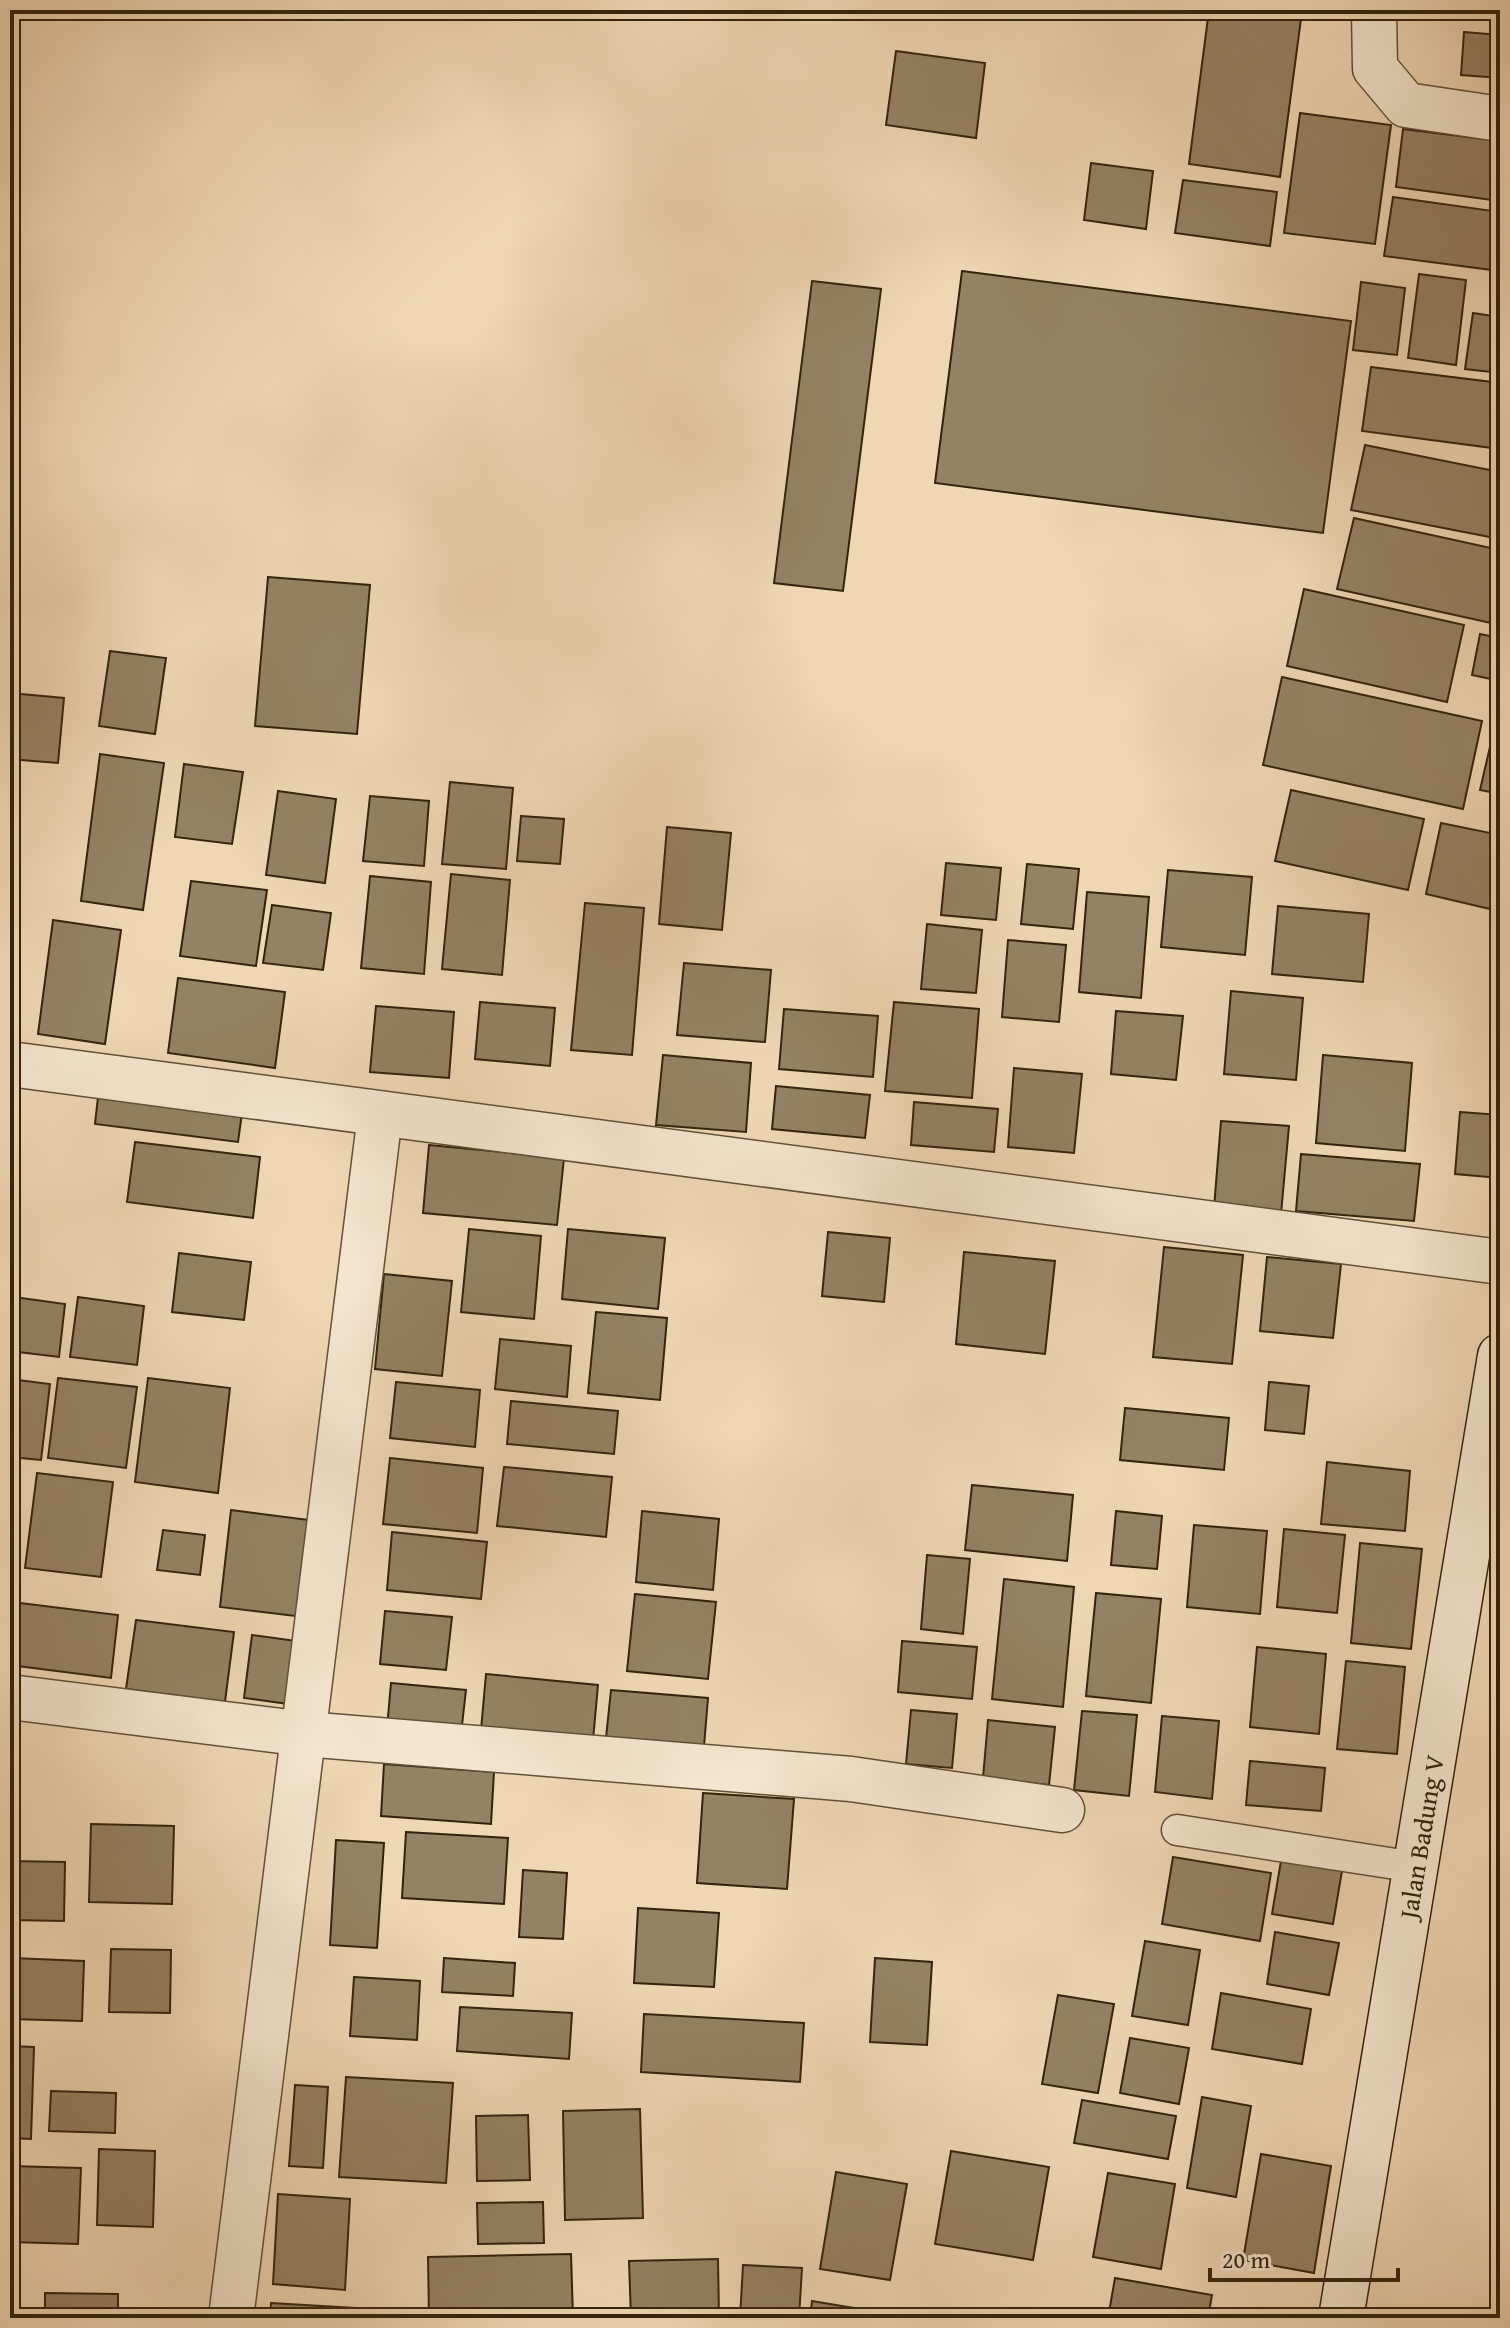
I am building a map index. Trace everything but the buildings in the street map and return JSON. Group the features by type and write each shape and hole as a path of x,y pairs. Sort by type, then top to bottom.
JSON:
{"street":[{"path":"1374,10 1375,68 1406,105 1500,119"},
{"path":"10,1064 1500,1262"},
{"path":"231,2318 380,1115"},
{"name":"Jalan Badung V","path":"1341,2318 1500,1356"},
{"path":"10,1697 305,1734 851,1779 1062,1810"}],"lane":[{"path":"1177,1830 1415,1867"}]}
